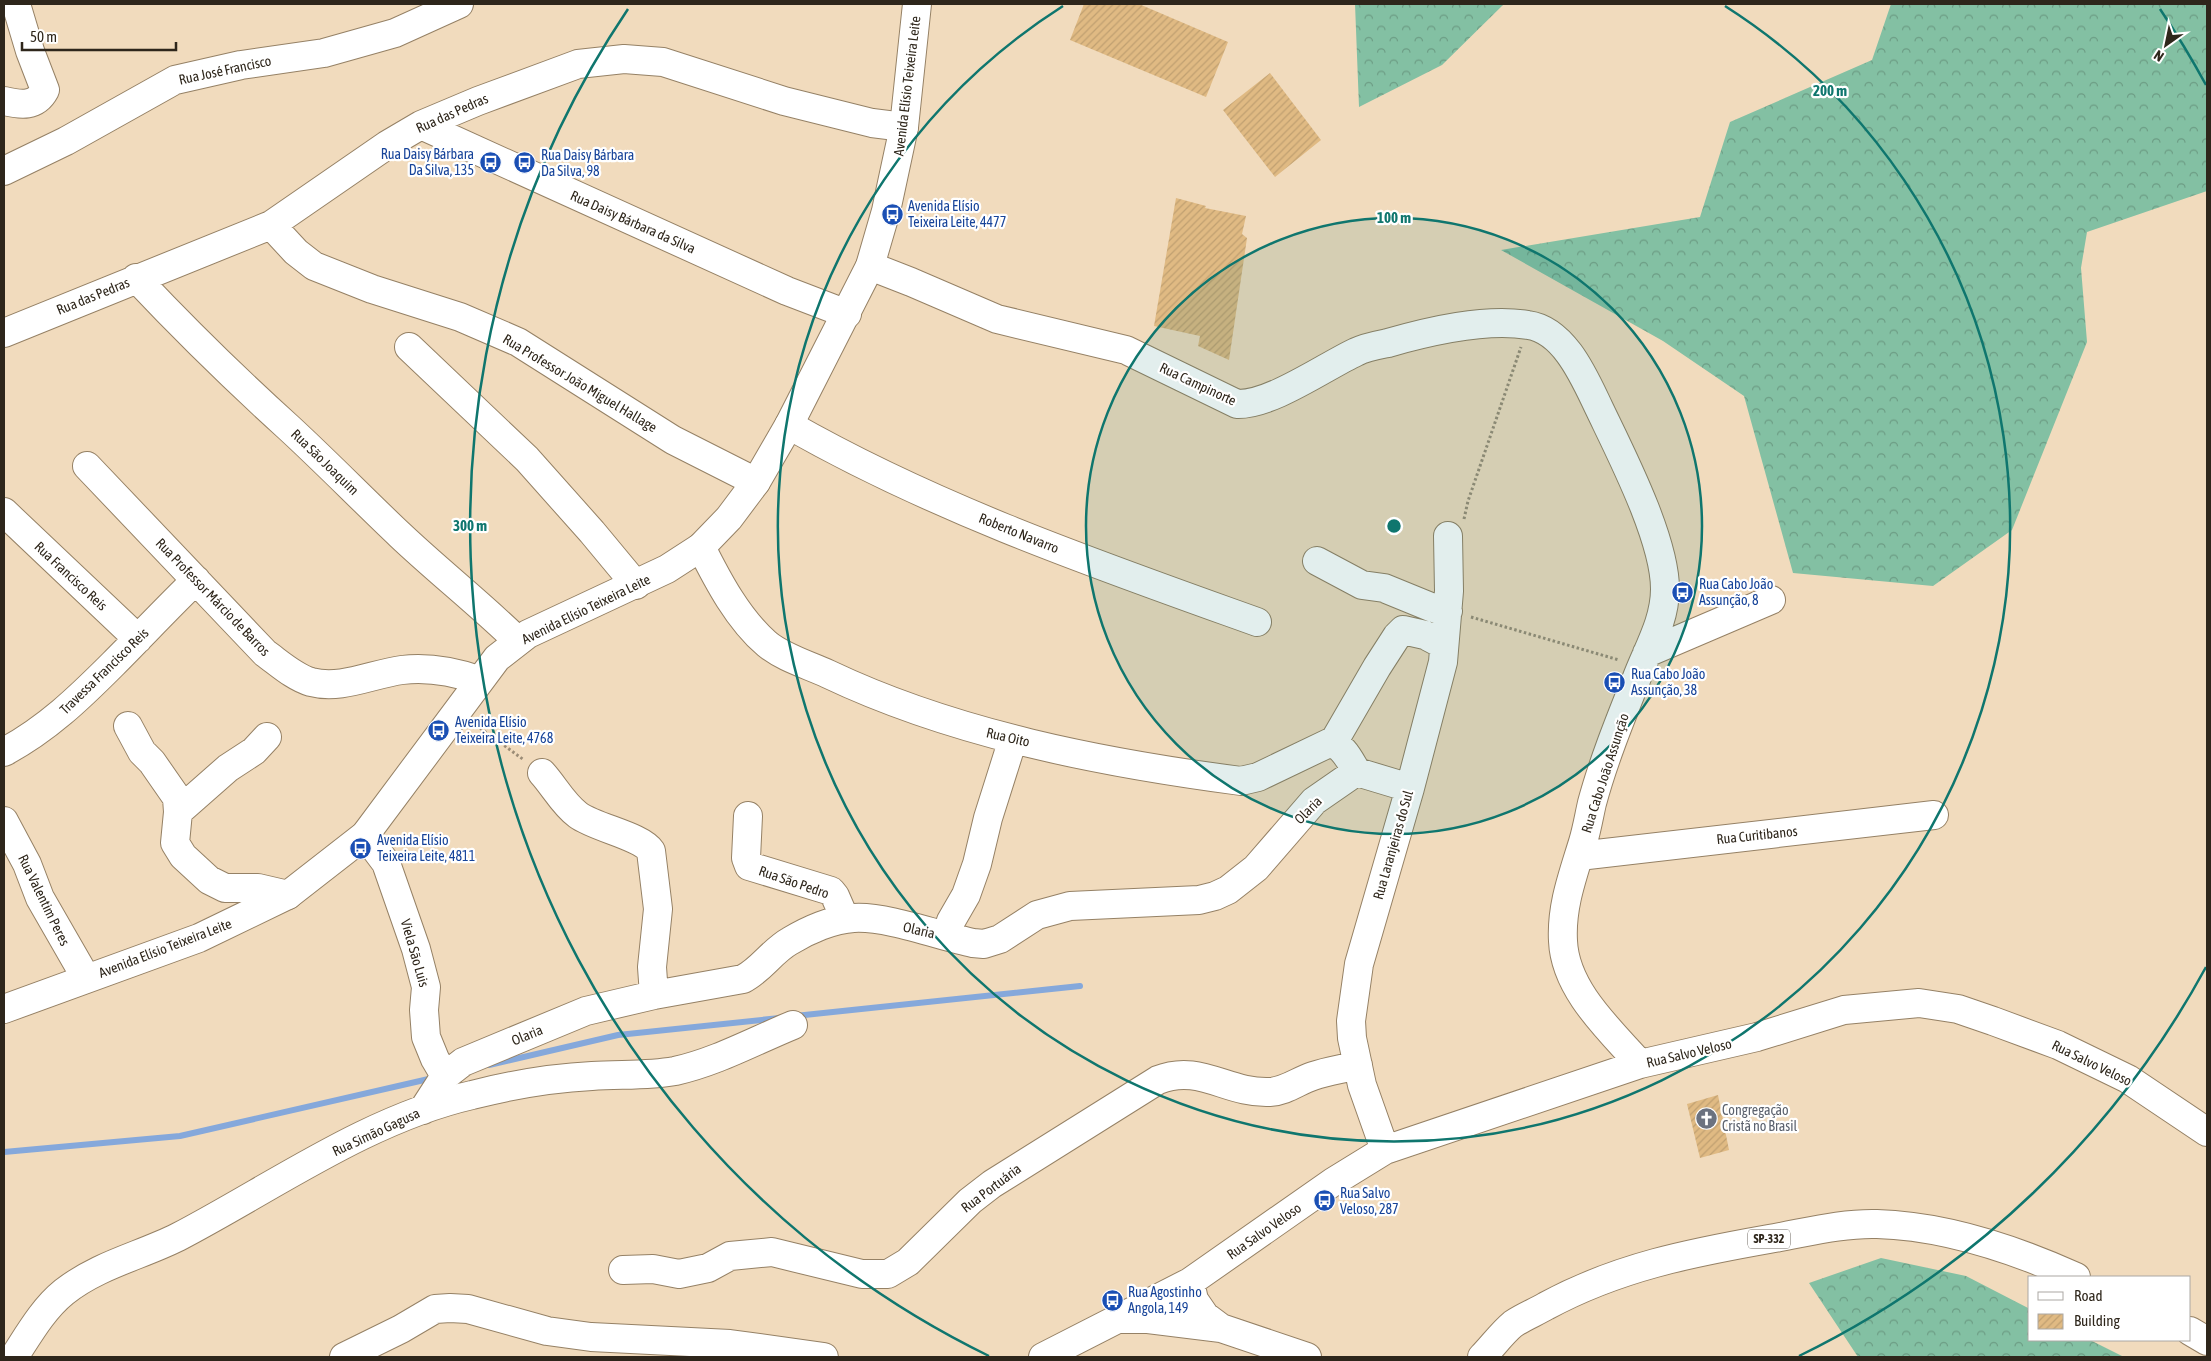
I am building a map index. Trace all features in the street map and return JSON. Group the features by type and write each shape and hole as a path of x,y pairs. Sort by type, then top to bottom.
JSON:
{"street":[{"path":"4,101 24,104 36,102 45,90 32,60 16,4"},
{"name":"Rua José Francisco","path":"4,171 66,140 175,80 241,65 324,53 395,33 459,4"},
{"name":"Avenida Elísio Teixeira Leite","path":"4,1009 199,938 288,895 365,836 458,712 478,680 497,658 528,634 667,569 701,548 729,518 756,482 789,425 870,266 886,211 904,127 917,4"},
{"name":"Rua das Pedras","path":"4,333 271,225 387,145 421,125 560,70 592,61 624,59 663,62 784,101 872,123 904,127"},
{"name":"Rua Daisy Bárbara da Silva","path":"421,125 787,291 847,314"},
{"name":"Rua Professor João Miguel Hallage","path":"271,225 296,252 314,266 372,289 460,317 518,342 667,436 756,482"},
{"name":"Rua Campinorte","path":"870,266 997,319 1126,350 1237,404 1248,403 1271,396 1358,351 1412,336 1472,326 1511,323 1528,325"},
{"name":"Rua São Joaquim","path":"136,278 243,387 288,427 400,535 492,615 518,641"},
{"name":"Rua Cabo João Assunção","path":"1528,325 1548,333 1578,365 1630,476 1652,530 1665,589 1662,616 1592,802 1579,856 1566,897 1563,923 1563,945 1568,966 1577,986 1592,1008 1640,1064"},
{"path":"409,347 527,460 592,532 636,585"},
{"name":"Roberto Navarro","path":"789,425 873,469 1026,536 1113,570 1257,622"},
{"name":"Rua Professor Márcio de Barros","path":"87,466 265,653 309,681 323,684 339,683 404,670 462,674 478,680"},
{"name":"Rua Francisco Reis","path":"4,512 138,639"},
{"name":"Rua Laranjeiras do Sul","path":"1385,1150 1362,1084 1352,1038 1351,1021 1359,964 1410,788 1443,662 1448,611 1448,536"},
{"name":"Rua Oito","path":"701,548 717,579 733,603 758,634 775,648 852,685 919,711 1013,739 1092,756 1241,781 1258,777 1329,743 1333,743"},
{"path":"1317,561 1362,585 1384,588 1433,608 1448,611"},
{"name":"Travessa Francisco Reis","path":"4,752 25,741 50,723 85,692 196,580"},
{"path":"1644,660 1771,600"},
{"path":"1410,788 1357,772 1340,746 1333,743 1377,667 1403,630 1426,635 1444,645"},
{"path":"128,726 142,752 152,762 177,798 178,812 175,843 177,848 196,869 209,880 226,888 258,888 288,895"},
{"path":"178,812 208,785 254,751 267,737"},
{"path":"946,936 951,921 966,894 977,864 988,818 1013,739"},
{"name":"Olaria","path":"423,1110 445,1076 464,1062 586,1011 654,995 743,979 752,975 771,955 790,940 845,919 864,918 984,944 1000,939 1037,914 1064,907 1199,900 1215,896 1228,890 1256,868 1314,801 1357,772"},
{"path":"542,773 577,814 608,830 638,841 651,851 658,910 652,967 654,995"},
{"name":"Rua Curitibanos","path":"1579,856 1934,815"},
{"name":"Rua São Pedro","path":"748,816 746,858 749,866 831,891 845,919"},
{"name":"Rua Valentim Peres","path":"4,821 26,864 40,898 86,978"},
{"name":"Viela São Luis","path":"365,836 386,862 416,949 426,987 424,1010 426,1036 435,1059 445,1076"},
{"name":"Rua Salvo Veloso","path":"1043,1357 1190,1282 1333,1182 1385,1150 1640,1064 1757,1037 1844,1010 1919,1003 1958,1010 2058,1045 2128,1079 2207,1132"},
{"name":"Rua Simão Gagusa","path":"14,1357 38,1320 63,1293 89,1275 176,1238 384,1126 423,1110 470,1095 538,1082 675,1070 741,1048 793,1025"},
{"name":"Rua Portuária","path":"623,1270 653,1269 679,1274 708,1268 730,1256 772,1252 862,1274 888,1274 908,1262 970,1201 992,1184 1162,1078 1177,1074 1187,1074 1242,1090 1271,1092 1287,1089 1313,1076 1358,1065"},
{"name":"SP-332","path":"1482,1357 1513,1324 1579,1288 1628,1270 1688,1254 1829,1227 1877,1224 1917,1228 1975,1239 2036,1259 2074,1276"},
{"path":"1190,1282 1194,1300 1205,1316 1221,1328"},
{"path":"344,1357 435,1310 450,1308 468,1309 547,1331 590,1338 730,1344 824,1357"},
{"path":"1120,1319 1148,1319 1221,1328 1307,1357"},
{"path":"2191,1332 2207,1341"}],"path":[{"path":"1448,536 1462,531 1468,501 1528,325"},
{"path":"1448,611 1555,640 1644,660"},
{"path":"458,712 542,773"}],"green space":[{"path":"1355,4 1504,4 1442,65 1359,107"},
{"path":"1891,4 2207,4 2207,191 2087,232 2081,268 2087,342 2012,530 1933,586 1793,573 1744,396 1663,341 1501,250 1700,217 1730,122 1872,60"},
{"path":"1881,1258 1966,1276 2028,1308 2028,1341 2092,1341 2124,1357 1858,1357 1809,1283"}],"building":[{"path":"1084,4 1139,4 1228,42 1206,97 1070,40"},
{"path":"1270,73 1321,140 1275,177 1223,110"},
{"path":"1176,198 1206,206 1205,208 1246,216 1242,234 1247,238 1229,360 1198,346 1200,336 1154,326"},
{"name":"Congregação Cristã no Brasil","path":"1718,1095 1729,1150 1700,1158 1687,1104"}],"waterway":[{"path":"795,1016 1080,986"},
{"path":"489,1065 618,1035 780,1018"},
{"path":"4,1152 180,1136 433,1078"}],"place":[{"name":"Rua Daisy Bárbara Da Silva, 135","path":"490,162"},
{"name":"Rua Daisy Bárbara Da Silva, 98","path":"525,163"},
{"name":"Avenida Elísio Teixeira Leite, 4477","path":"892,214"},
{"name":"Rua Cabo João Assunção, 8","path":"1683,592"},
{"name":"Rua Cabo João Assunção, 38","path":"1615,682"},
{"name":"Avenida Elísio Teixeira Leite, 4768","path":"439,730"},
{"name":"Avenida Elísio Teixeira Leite, 4811","path":"361,848"},
{"name":"Congregação Cristã no Brasil","path":"1706,1118"},
{"name":"Rua Salvo Veloso, 287","path":"1324,1201"},
{"name":"Rua Agostinho Angola, 149","path":"1112,1300"}]}
